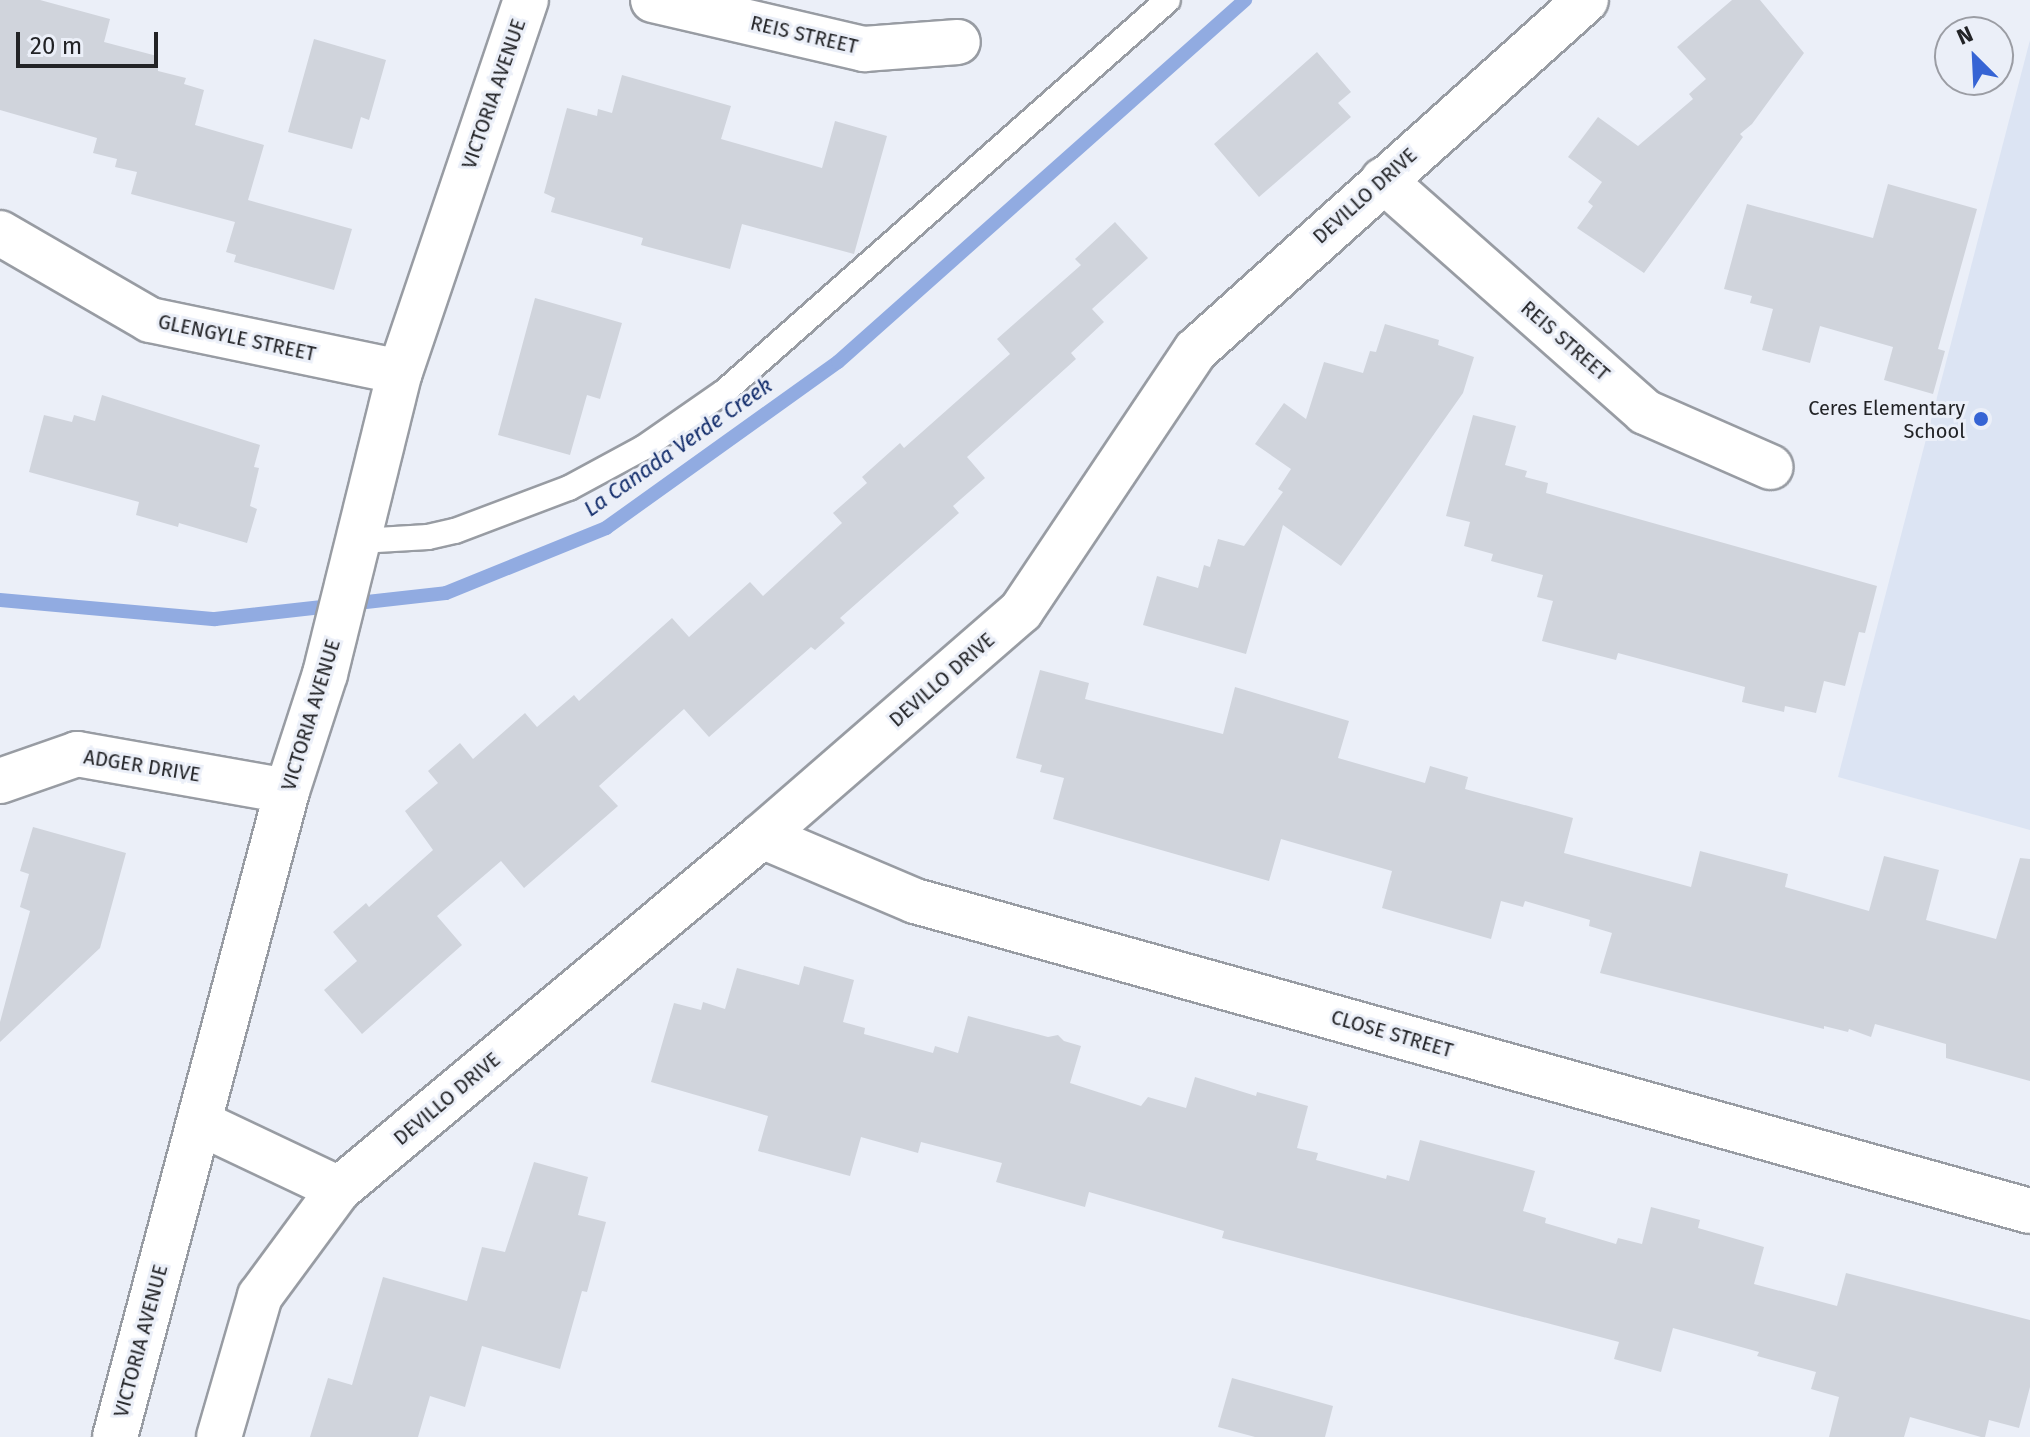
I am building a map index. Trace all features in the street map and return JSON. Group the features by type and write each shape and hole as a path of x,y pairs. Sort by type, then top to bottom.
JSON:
{"street":[{"name":"VICTORIA AVENUE","path":"115,1437 287,791 325,674 400,372 526,0"},
{"name":"REIS STREET","path":"653,0 864,49 958,42"},
{"name":"DEVILLO DRIVE","path":"339,1189 762,836 1021,611 1196,350 1586,0"},
{"name":"REIS STREET","path":"1383,180 1645,412 1770,467"},
{"name":"GLENGYLE STREET","path":"0,233 150,320 400,372"},
{"name":"ADGER DRIVE","path":"0,781 77,754 287,791"},
{"name":"CLOSE STREET","path":"762,836 915,901 2030,1211"},
{"path":"200,1123 339,1189 260,1296 219,1437"}],"lane":[{"path":"358,549 455,531 569,488 643,448 724,392 1168,0"}],"shaded area":[{"name":"Ceres Elementary School","path":"2030,40 2030,830 1838,777"}],"building":[{"path":"0,0 40,0 110,19 104,42 157,56 158,71 186,78 184,84 204,90 195,125 264,145 248,200 352,229 334,290 234,262 236,255 226,252 235,222 131,194 137,172 115,167 117,159 93,153 97,138 0,110"},
{"path":"1732,0 1760,0 1804,53 1752,124 1740,134 1743,137 1644,273 1577,228 1593,206 1588,202 1602,182 1568,157 1598,117 1638,146 1693,99 1689,94 1706,79 1677,47"},
{"path":"314,39 386,60 369,120 361,117 352,149 288,132"},
{"path":"1317,52 1351,92 1338,103 1351,117 1259,197 1214,144"},
{"path":"622,75 731,106 721,139 822,168 835,121 887,136 854,254 742,224 730,269 641,245 643,238 551,212 555,198 544,193 567,108 597,116 598,109 612,113"},
{"path":"1888,184 1977,209 1938,349 1945,351 1933,394 1884,380 1893,347 1820,326 1810,363 1762,350 1773,309 1750,303 1752,296 1724,289 1747,204 1873,238"},
{"path":"1115,222 1148,258 1092,309 1104,322 1071,353 1076,359 967,457 985,478 953,506 959,513 840,618 845,623 815,650 811,647 709,737 684,709 599,786 618,806 524,888 501,861 437,916 462,945 362,1034 324,990 357,961 333,932 366,903 369,907 433,850 405,811 438,783 428,771 460,743 473,759 525,713 537,727 574,695 579,701 672,618 689,637 750,582 763,596 842,523 833,513 867,483 862,477 900,443 904,448 1010,354 997,339 1081,265 1075,259"},
{"path":"535,298 622,323 600,399 587,395 570,455 498,435"},
{"path":"1385,324 1439,340 1438,345 1474,357 1463,393 1341,566 1283,525 1246,654 1143,625 1157,576 1198,588 1204,565 1210,567 1218,539 1244,546 1283,492 1278,489 1291,469 1255,444 1284,403 1306,419 1324,362 1363,373 1370,351 1376,352"},
{"path":"102,395 260,445 254,467 259,468 250,506 257,509 247,543 179,523 178,527 136,515 139,502 29,472 44,415 72,422 74,415 95,421"},
{"path":"1473,415 1516,426 1505,465 1527,471 1525,477 1548,483 1546,493 1877,586 1865,633 1859,632 1845,686 1824,681 1816,713 1785,706 1784,712 1742,702 1745,687 1618,653 1616,660 1542,641 1553,601 1537,597 1543,575 1491,561 1493,554 1464,546 1470,522 1446,516"},
{"path":"1040,670 1089,683 1085,699 1223,734 1235,687 1349,721 1338,758 1425,783 1430,766 1468,777 1465,789 1573,818 1564,853 1691,887 1700,851 1788,874 1785,887 1869,911 1884,856 1939,870 1926,920 1996,939 2020,858 2030,859 2030,1081 1946,1058 1946,1044 1875,1024 1871,1037 1849,1029 1848,1032 1824,1026 1824,1029 1600,973 1612,933 1589,926 1590,920 1525,901 1523,907 1501,901 1491,939 1382,908 1392,871 1281,839 1269,881 1053,819 1064,778 1040,772 1042,765 1016,758"},
{"path":"33,827 126,853 100,948 0,1042 0,1022 30,911 20,907 29,874 20,871"},
{"path":"804,966 854,980 843,1022 865,1028 864,1034 933,1053 935,1046 958,1053 968,1016 1048,1037 1058,1035 1064,1041 1081,1046 1070,1083 1141,1106 1148,1097 1186,1108 1195,1077 1256,1096 1257,1092 1308,1106 1297,1148 1318,1153 1316,1160 1386,1179 1387,1175 1409,1181 1420,1140 1535,1171 1523,1211 1546,1218 1545,1223 1616,1244 1618,1238 1642,1244 1651,1207 1700,1220 1698,1228 1764,1247 1754,1284 1837,1306 1846,1273 2030,1320 2030,1387 2019,1428 1989,1420 1985,1437 1981,1437 1910,1417 1904,1437 1829,1437 1839,1397 1811,1389 1816,1372 1757,1356 1759,1352 1673,1328 1661,1372 1614,1359 1619,1342 1222,1238 1224,1231 1089,1192 1085,1207 996,1182 1002,1163 921,1142 918,1153 861,1137 850,1176 758,1151 768,1116 651,1082 674,1003 701,1010 703,1002 725,1009 737,968 799,985"},
{"path":"534,1162 588,1177 578,1215 606,1222 587,1292 582,1291 560,1369 482,1346 465,1407 430,1396 418,1437 310,1437 328,1378 352,1385 383,1277 467,1301 482,1247 505,1252"},
{"path":"1232,1378 1333,1406 1325,1437 1255,1437 1218,1427"}],"waterway":[{"name":"La Canada Verde Creek","path":"0,600 215,619 446,593 606,528 838,362 1245,0"}],"place":[{"name":"Ceres Elementary School","path":"1981,419"}]}
